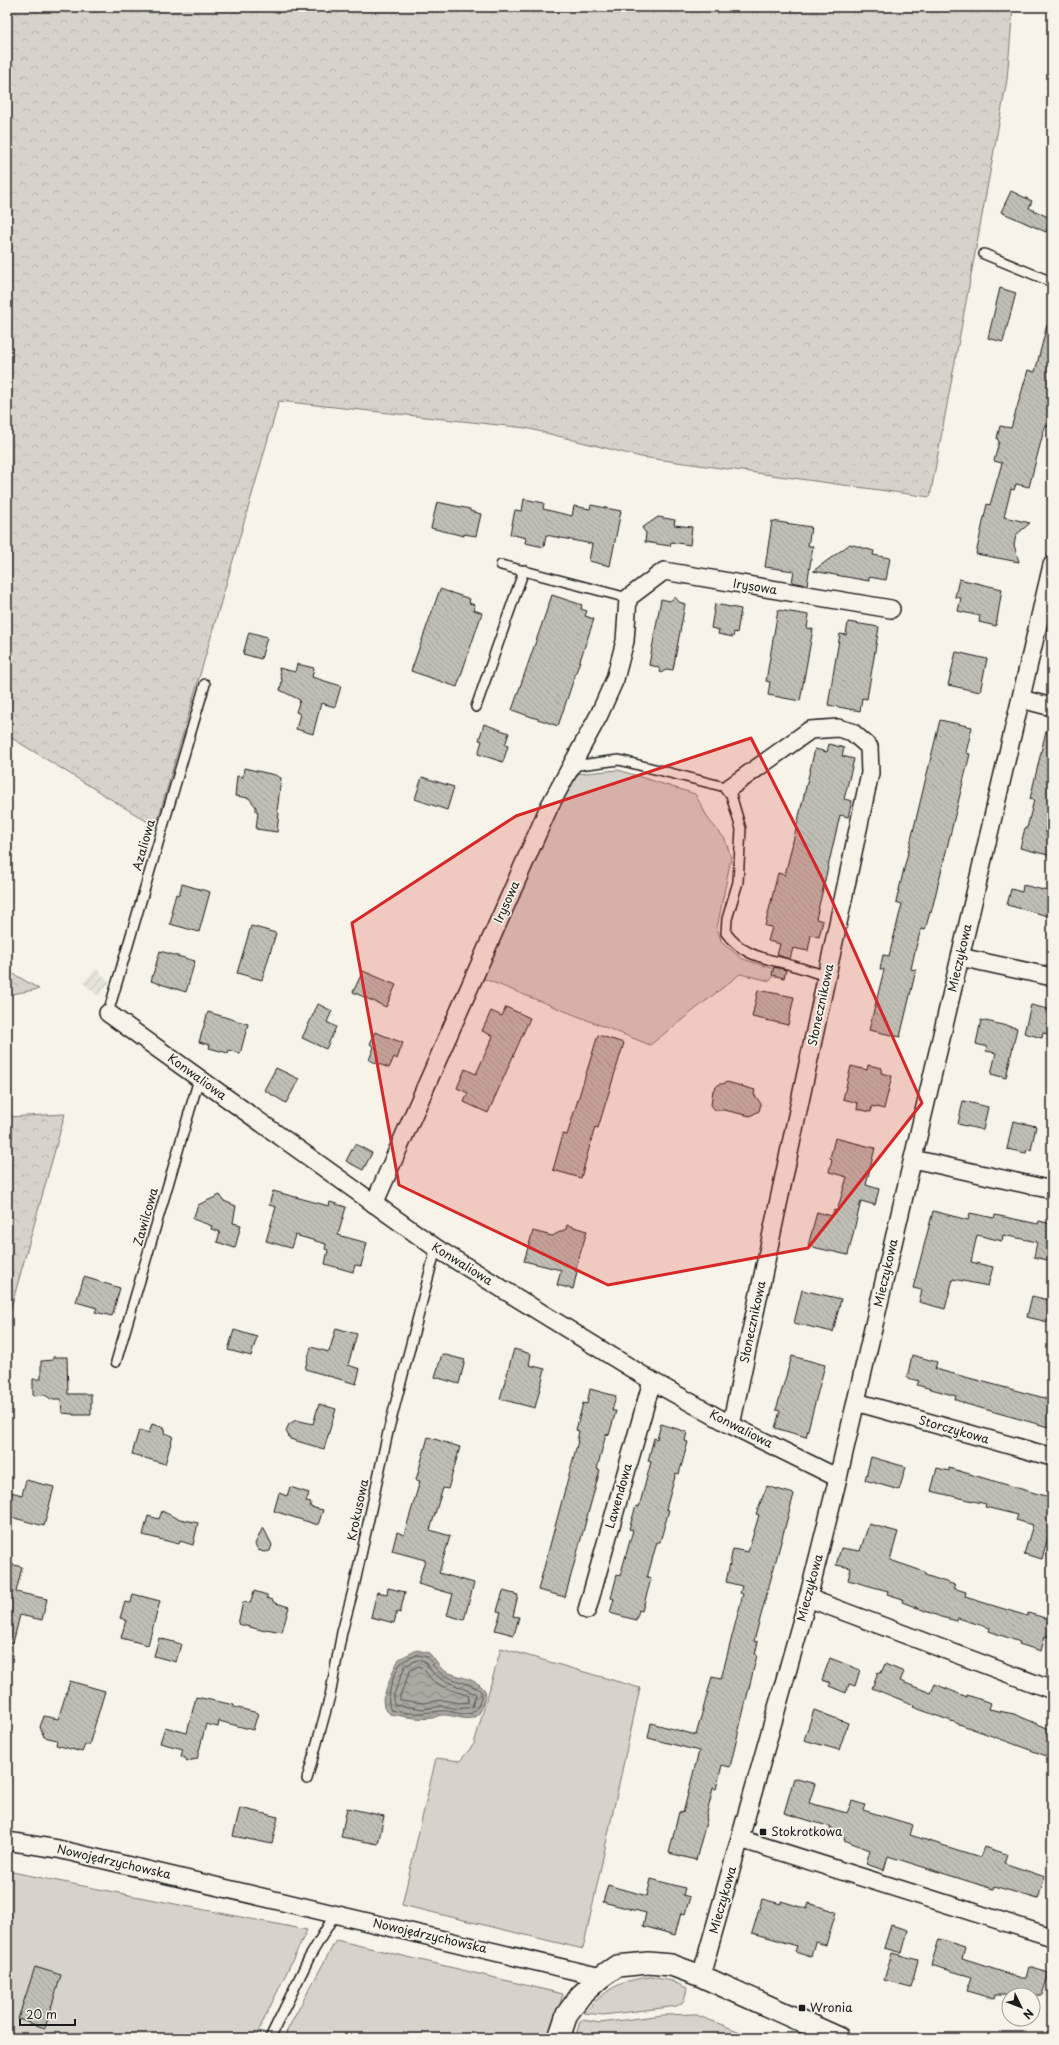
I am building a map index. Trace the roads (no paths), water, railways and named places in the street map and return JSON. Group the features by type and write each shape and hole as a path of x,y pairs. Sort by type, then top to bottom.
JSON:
{"street":[{"name":"Mieczykowa","path":"701,1976 808,1598 838,1478 1052,565"},
{"name":"Irysowa","path":"374,1204 549,807 615,679 625,641 628,598 664,571 891,609"},
{"path":"1021,699 1052,707"},
{"name":"Słonecznikowa","path":"729,788 810,730 838,728 852,732 869,747 870,773 731,1425"},
{"path":"960,957 1052,977"},
{"name":"Konwaliowa","path":"108,1014 436,1248 652,1381 731,1425 838,1478"},
{"path":"913,1160 1052,1190"},
{"name":"Lawendowa","path":"587,1610 652,1381"},
{"name":"Storczykowa","path":"856,1402 1052,1457"},
{"path":"808,1598 1052,1690"},
{"path":"740,1839 1052,1936"},
{"name":"Nowojędrzychowska","path":"7,1841 58,1849 601,1977"},
{"path":"559,2038 567,2014 581,1995 601,1977 617,1966 648,1963 670,1965 701,1976 839,2038"}],"lane":[{"path":"984,254 1052,282"},
{"path":"501,565 628,598"},
{"path":"476,707 524,570"},
{"name":"Azaliowa","path":"108,1014 205,684"},
{"path":"571,766 619,760 729,788 741,830 738,882 728,919 726,933 735,944 754,956 827,976"},
{"name":"Zawilcowa","path":"116,1362 199,1079"},
{"name":"Krokusowa","path":"308,1779 330,1696 342,1632 354,1587 388,1432 436,1248"},
{"path":"270,2038 309,1958 334,1914"}],"water":[{"path":"417,1650 429,1653 445,1671 476,1682 485,1690 485,1698 481,1710 477,1715 472,1718 442,1715 433,1718 417,1718 390,1714 384,1708 383,1699 399,1659"}],"place":[{"name":"Stokrotkowa","path":"763,1832"},
{"name":"Wronia","path":"802,2008"}]}
